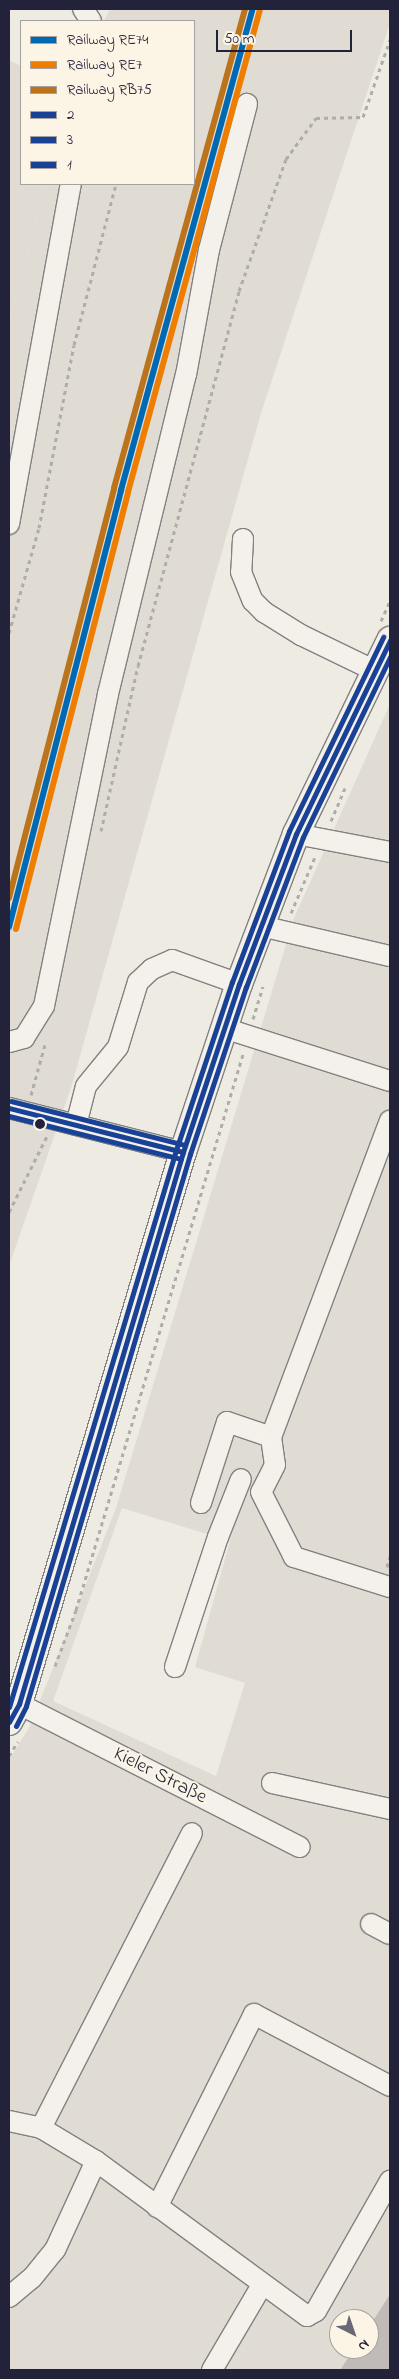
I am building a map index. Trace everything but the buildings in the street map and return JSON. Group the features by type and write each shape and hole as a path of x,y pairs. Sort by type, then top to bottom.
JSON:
{"main road":[{"path":"21,1713 183,1152 236,1032 239,984 273,928 296,834 390,640"}],"street":[{"path":"83,9 90,20"},
{"path":"9,1042 24,1038 44,1006 108,694 186,375 209,250 247,104"},
{"path":"9,524 71,185"},
{"path":"243,539 240,572 254,601 264,612 375,671"},
{"path":"296,834 390,852"},
{"path":"273,928 390,956"},
{"path":"76,1125 86,1086 118,1046 138,982 152,969 172,960 239,984"},
{"path":"236,1032 390,1081"},
{"path":"9,1108 183,1152"},
{"path":"261,1492 275,1464 270,1437 390,1122"},
{"path":"201,1503 227,1422 270,1437"},
{"path":"215,1458 261,1492 294,1557 390,1588"},
{"path":"175,1667 218,1537 241,1479"},
{"name":"Kieler Straße","path":"21,1713 300,1847"},
{"path":"272,1782 390,1809"},
{"path":"41,2128 192,1833"},
{"path":"372,1924 390,1934"},
{"path":"157,2207 254,2014 390,2086"},
{"path":"9,2121 41,2128 96,2162 307,2316 316,2311 390,2181"},
{"path":"9,2297 32,2278 55,2250 96,2162"},
{"path":"212,2370 262,2285"}],"path":[{"path":"99,841 138,666 239,291 282,168 316,118 363,117 390,40"},
{"path":"9,633 39,528 74,345 116,185"},
{"path":"273,928 323,839 348,781"},
{"path":"54,1668 76,1610 190,1224 220,1138 236,1032 266,980"},
{"path":"9,1212 55,1120"},
{"path":"9,1756 21,1713"}],"shaded area":[{"path":"110,9 390,9 390,23 261,413 71,1088 9,1266 9,322 46,185 195,185 195,20 104,20"},
{"path":"9,60 20,66 20,185 46,185 9,322"},
{"path":"390,704 390,2294 379,2311 379,2309 329,2309 329,2359 347,2359 340,2370 9,2370 9,1760 30,1726 116,1508 294,918","holes":["122,1508 230,1541 195,1667 245,1683 216,1776 53,1701"]},
{"path":"390,2294 390,2370 340,2370 347,2359 379,2359 379,2311"}],"rail line":[{"name":"RB75","path":"9,898 114,488 245,9"},
{"name":"RE74","path":"9,927 121,490 253,9"},
{"name":"RE7","path":"16,929 128,492 260,11"}],"transit line":[{"name":"1","path":"9,1707 176,1150 232,982 289,831 383,637"},
{"name":"2","path":"9,1722 19,1704 183,1152 239,984 296,834 390,640"},
{"name":"3","path":"16,1726 26,1706 190,1154 246,987 303,837 390,657"},
{"name":"1","path":"11,1101 185,1145"},
{"name":"2","path":"9,1108 183,1152"},
{"name":"3","path":"9,1116 181,1159"}]}
